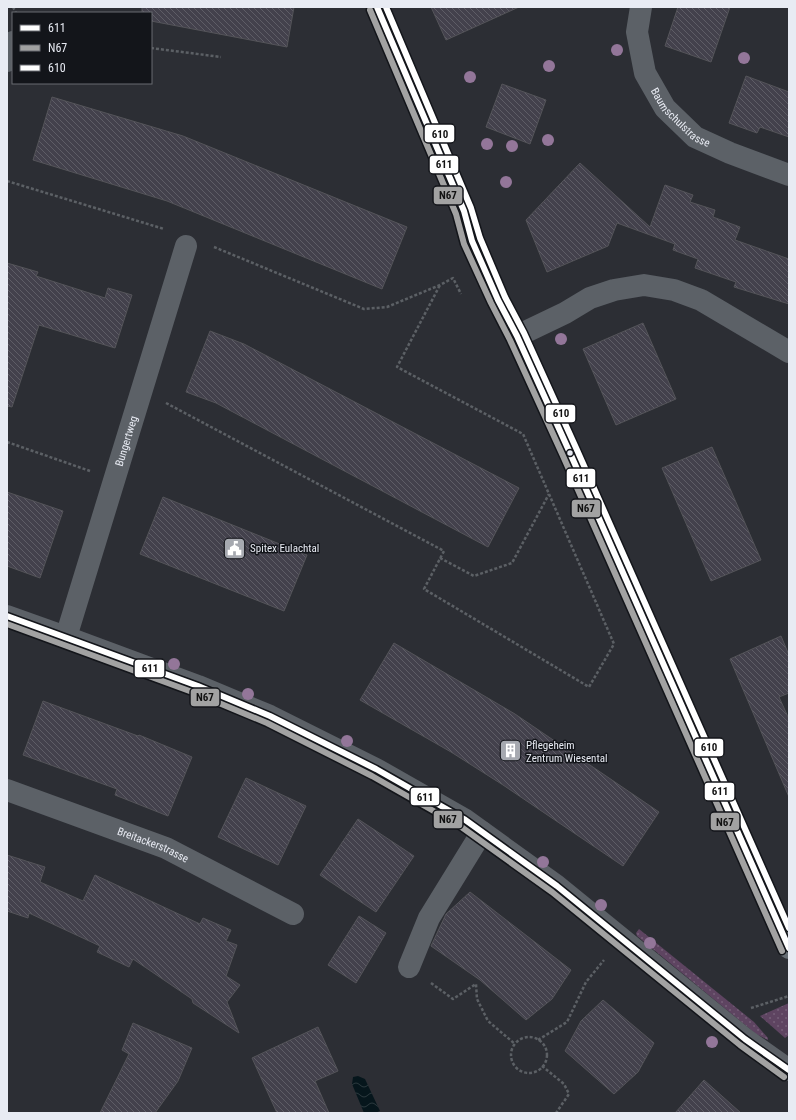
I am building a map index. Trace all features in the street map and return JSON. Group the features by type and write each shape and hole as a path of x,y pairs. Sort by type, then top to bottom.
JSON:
{"main road":[{"path":"377,7 464,211 472,241 498,300 517,336 789,948"}],"street":[{"name":"Baumschulstrasse","path":"641,7 637,32 645,73 665,108 695,137 730,153 789,175"},
{"path":"7,61 12,45"},
{"name":"Bungertweg","path":"66,637 186,246"},
{"path":"517,336 565,313 590,298 614,290 644,285 674,290 701,300 789,352"},
{"path":"7,616 198,686 270,716 376,769 464,819 558,886 745,1039 789,1070"},
{"name":"Breitackerstrasse","path":"7,790 166,848 293,914"},
{"path":"409,967 429,918 482,832"}],"path":[{"path":"152,48 221,57"},
{"path":"7,181 169,230"},
{"path":"209,245 364,309 387,307 453,278 460,294"},
{"path":"142,390 444,551 424,589 589,686 614,644 523,434 397,367 440,285"},
{"path":"7,442 114,479"},
{"path":"440,558 474,576 512,563 549,493"},
{"path":"538,1040 567,1022 586,982 622,938"},
{"path":"409,967 453,998 476,984 477,999 488,1020 515,1044"},
{"path":"751,1008 789,996"},
{"path":"529,1037 534,1037 538,1040 543,1044 547,1055 546,1061 542,1066 538,1070 526,1072 515,1066 511,1054 512,1048 515,1044 519,1040 529,1037"},
{"path":"542,1066 564,1084 569,1094 556,1113"}],"shaded area":[{"path":"639,929 754,1022 768,1038 768,1040 756,1034 637,936 636,933"},
{"path":"789,1003 789,1035 785,1038 760,1016"}],"water":[{"path":"358,1076 365,1079 380,1111 375,1113 364,1113 352,1084 353,1077"}],"building":[{"path":"142,7 294,7 287,47 152,21 152,12 142,12"},
{"path":"431,7 519,7 446,40"},
{"path":"678,7 730,7 711,62 665,46"},
{"path":"746,76 789,92 789,137 760,127 757,133 729,123"},
{"path":"502,84 546,100 530,144 486,127"},
{"path":"52,97 183,136 407,227 382,289 167,201 33,160"},
{"path":"580,163 650,227 665,185 693,195 690,202 715,210 713,217 740,227 735,240 789,259 789,304 734,287 736,282 695,268 698,259 673,250 675,244 617,223 608,246 547,272 526,220"},
{"path":"7,263 38,272 36,276 105,298 108,288 132,295 115,348 39,325 12,407 7,406"},
{"path":"643,323 676,399 616,425 583,349"},
{"path":"210,331 244,344 519,488 488,547 216,403 186,392"},
{"path":"712,447 761,560 711,581 662,468"},
{"path":"7,492 63,511 40,578 7,566"},
{"path":"163,497 307,555 284,611 140,554"},
{"path":"781,636 789,655 789,693 779,697 789,719 789,797 730,659"},
{"path":"394,643 515,714 659,812 623,866 503,785 451,752 360,700"},
{"path":"43,701 138,736 139,735 192,757 168,816 115,795 117,789 23,755"},
{"path":"246,778 306,806 278,865 218,837"},
{"path":"358,819 414,856 376,912 320,875"},
{"path":"7,855 45,867 40,882 83,901 95,875 200,924 203,918 231,930 226,941 237,945 226,976 240,985 227,1002 239,1033 193,1003 192,999 133,959 129,967 97,952 100,946 29,913 28,918 7,911"},
{"path":"470,892 571,970 552,999 526,1020 480,980 431,946 446,914"},
{"path":"359,916 386,933 356,983 328,965"},
{"path":"603,1000 654,1043 638,1072 614,1094 565,1051 581,1021"},
{"path":"133,1023 192,1048 178,1081 155,1113 100,1113 129,1054 122,1050"},
{"path":"318,1027 338,1071 315,1081 329,1113 277,1113 252,1058"},
{"path":"704,1080 741,1113 675,1113"}],"transit line":[{"name":"611","path":"377,7 464,211 472,241 570,453 789,948"},
{"name":"610","path":"386,7 471,208 480,238 505,297 524,333 577,450 789,928"},
{"name":"N67","path":"370,10 456,214 464,244 563,456 782,951"},
{"name":"611","path":"7,616 198,686 270,716 376,769 464,819 557,886 745,1039 789,1070"},
{"name":"N67","path":"7,624 195,693 267,723 372,776 460,826 552,892 740,1045 784,1077"}],"place":[{"name":"Spitex Eulachtal","path":"234,548"},
{"name":"Pflegeheim Zentrum Wiesental","path":"510,751"}]}
